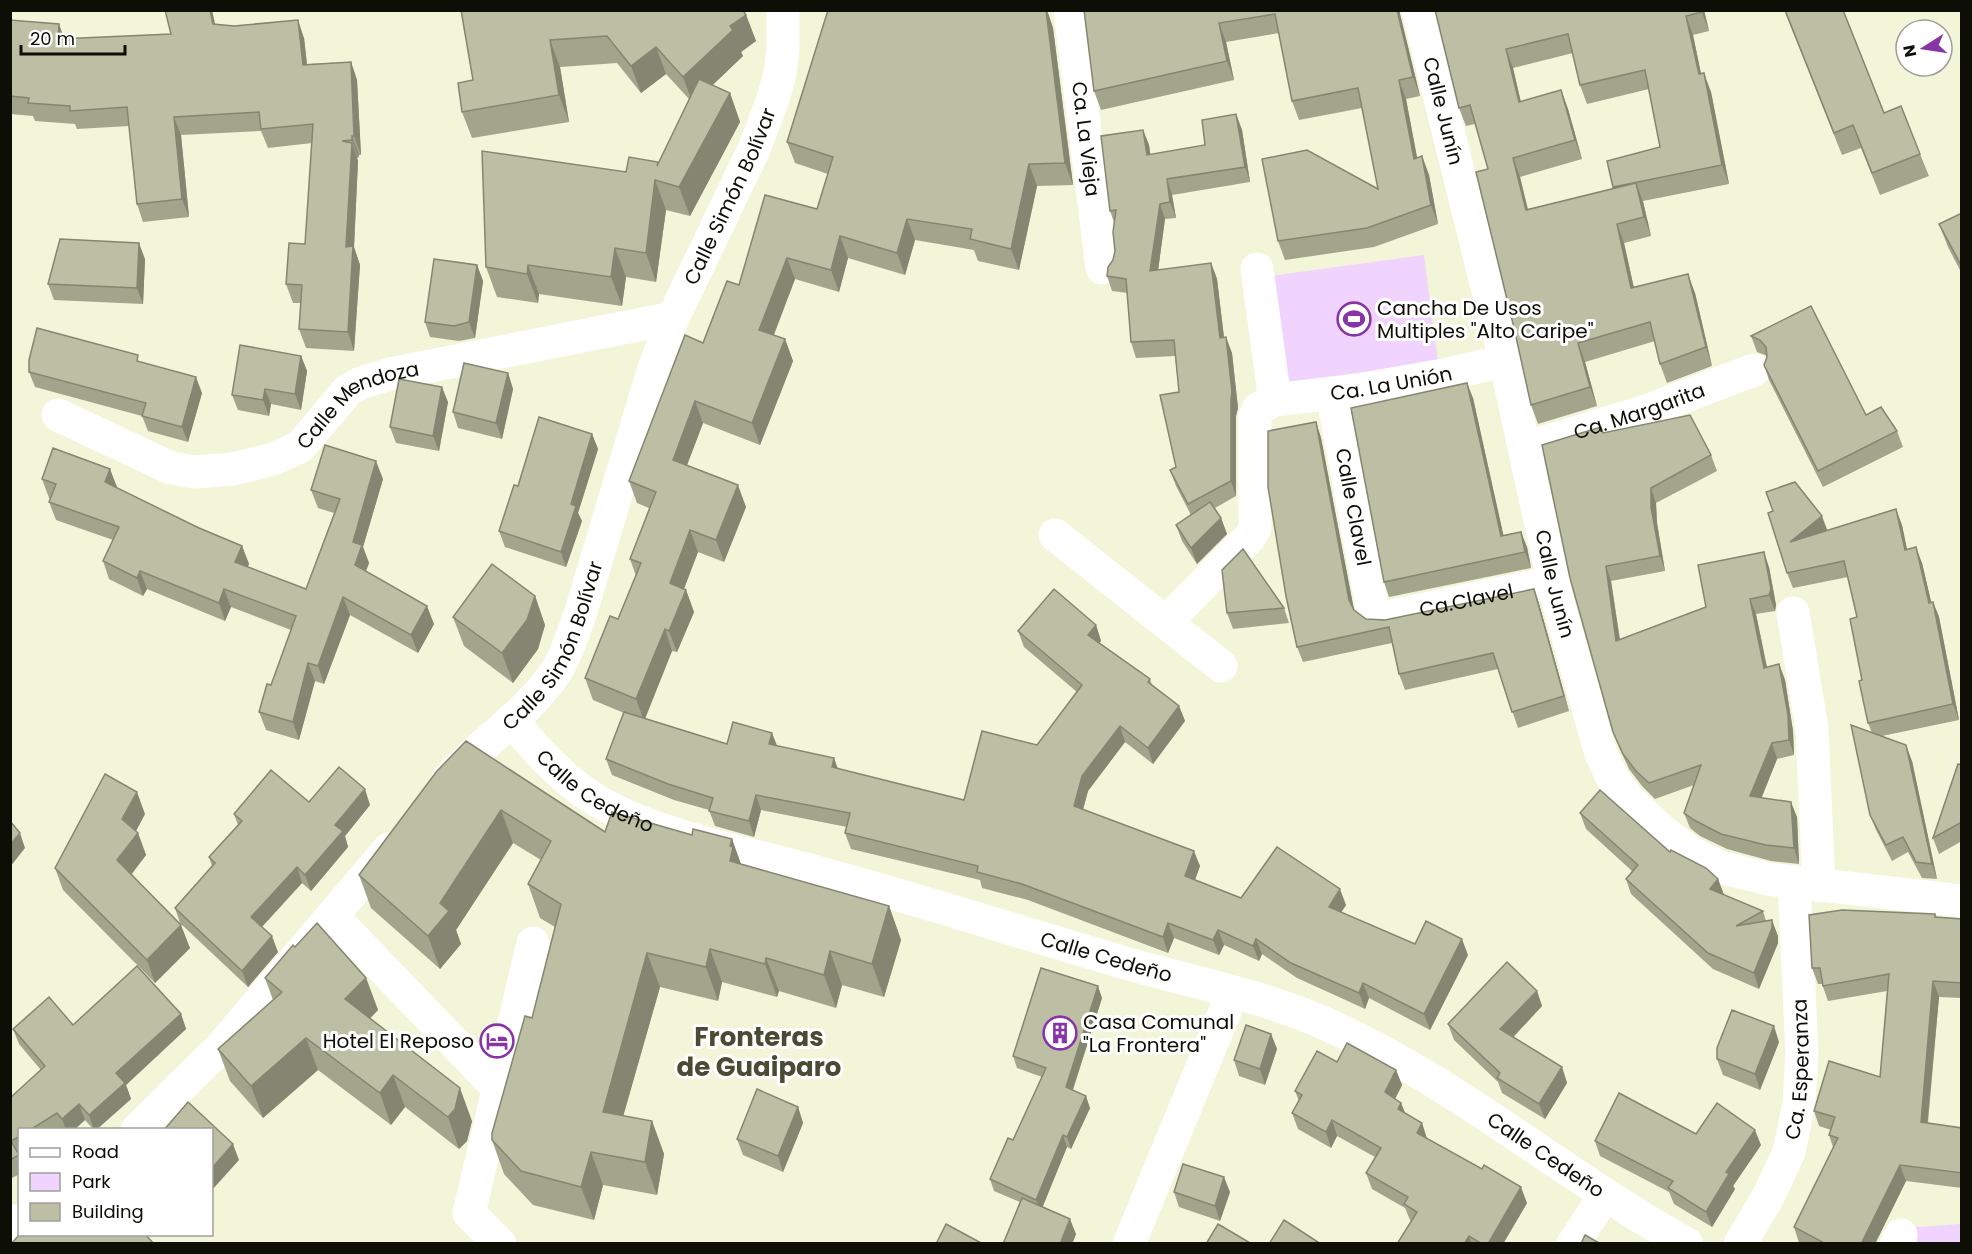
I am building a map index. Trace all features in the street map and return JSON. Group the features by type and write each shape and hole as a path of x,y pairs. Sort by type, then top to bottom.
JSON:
{"street":[{"path":"766,10 783,50"},
{"name":"Calle Simón Bolívar","path":"428,800 456,770 543,688 566,653 579,618 654,368 673,318 753,149 772,102 780,74 783,50 783,10"},
{"name":"Ca. La Vieja","path":"1070,10 1102,268"},
{"name":"Calle Junín","path":"1418,10 1505,361 1554,582 1601,754 1613,779 1628,799 1660,829 1690,852 1720,867 1768,879 1962,900"},
{"path":"1166,622 1250,537 1255,528 1255,416 1258,409 1275,400 1257,269"},
{"name":"Calle Mendoza","path":"58,415 171,468 195,472 233,469 273,459 300,447 348,390 361,383 390,374 673,318"},
{"name":"Ca. La Unión","path":"1275,400 1438,376 1505,361"},
{"name":"Ca. Margarita","path":"1525,448 1646,411 1754,370"},
{"name":"Calle Clavel","path":"1332,393 1373,612 1378,617"},
{"path":"1055,535 1221,666"},
{"name":"Ca.Clavel","path":"1378,617 1554,582"},
{"name":"Ca. Esperanza","path":"1740,1244 1768,1197 1789,1152 1799,1104 1812,729 1793,613"},
{"name":"Calle Cedeño","path":"511,720 534,746 590,796 664,830 864,884 1122,962 1277,1004 1316,1020 1418,1071 1485,1113 1605,1195 1687,1244"},
{"path":"139,1128 221,1047 407,826"},
{"path":"332,916 499,1089"},
{"path":"500,1244 470,1213 533,943"},
{"path":"1129,1244 1233,992"},
{"path":"1573,1244 1605,1195"}],"green space":[{"name":"Cancha De Usos Multiples \"Alto Caripe\"","path":"1424,255 1438,362 1285,383 1270,276"},
{"path":"1961,1224 1961,1243 1906,1244 1917,1227"}],"building":[{"path":"165,10 210,10 213,24 234,26 298,20 303,65 351,62 354,136 352,140 342,141 352,143 346,247 353,246 348,332 299,329 302,285 286,284 289,243 305,244 313,124 261,129 259,112 174,117 182,199 137,204 127,107 70,111 70,106 28,103 29,98 10,96 10,20 59,24 58,39 171,34"},
{"path":"461,10 743,10 746,15 730,26 733,30 683,77 656,47 631,66 607,36 550,40 559,95 462,112 458,83 473,80"},
{"path":"828,10 1046,10 1065,163 1029,164 1011,249 970,239 972,229 907,219 897,253 840,236 831,270 787,258 759,330 785,339 752,423 695,401 673,460 738,485 716,540 690,530 670,583 686,590 669,631 665,629 636,699 585,678 610,616 618,619 641,563 630,559 656,492 629,481 685,335 703,343 727,281 739,285 765,195 817,209 833,157 787,142"},
{"path":"1084,10 1397,10 1413,77 1399,80 1414,159 1422,156 1431,205 1367,228 1278,241 1262,159 1307,150 1378,189 1358,88 1292,101 1275,14 1219,23 1227,61 1094,91"},
{"path":"1435,10 1701,10 1702,12 1686,16 1699,74 1704,73 1722,165 1613,187 1607,161 1660,147 1645,70 1580,85 1568,34 1506,49 1519,102 1561,90 1575,140 1513,158 1526,210 1636,183 1644,217 1617,224 1631,288 1688,274 1706,347 1660,364 1650,322 1578,343 1590,387 1531,405 1476,172 1488,169 1470,105 1459,108"},
{"path":"1785,10 1843,10 1884,113 1901,106 1920,154 1872,173 1853,125 1834,133"},
{"path":"699,79 730,93 679,187 655,180 646,253 615,248 611,277 528,265 527,274 486,267 482,151 626,172 629,157 658,162 657,166"},
{"path":"1236,114 1245,167 1167,179 1170,202 1160,204 1150,271 1211,263 1220,338 1226,337 1232,392 1231,481 1188,504 1170,470 1176,467 1160,395 1179,392 1174,340 1131,342 1126,279 1107,276 1115,251 1113,232 1116,210 1110,211 1101,136 1143,130 1147,155 1205,145 1202,120"},
{"path":"1962,213 1962,267 1939,224"},
{"path":"60,239 139,243 137,288 48,284"},
{"path":"434,259 477,265 469,322 454,326 425,322"},
{"path":"1811,306 1866,415 1881,407 1897,431 1818,471 1764,365 1767,357 1766,347 1760,340 1751,336"},
{"path":"37,328 138,355 137,361 196,377 182,427 142,416 146,403 29,372 29,360"},
{"path":"240,345 301,356 295,394 265,389 263,400 232,395"},
{"path":"464,363 508,373 496,423 453,412"},
{"path":"399,379 442,387 433,436 390,427"},
{"path":"1467,383 1501,536 1521,532 1525,552 1384,582 1351,408"},
{"path":"1690,415 1711,455 1651,488 1651,507 1660,556 1606,566 1616,641 1706,607 1698,565 1764,552 1771,589 1769,595 1750,599 1764,668 1779,664 1788,715 1789,740 1772,743 1750,796 1791,802 1794,848 1766,845 1721,834 1684,813 1701,765 1649,783 1636,771 1623,754 1613,732 1570,578 1542,445 1601,427 1603,433"},
{"path":"539,417 592,434 571,504 576,506 561,552 499,531 514,485 518,486"},
{"path":"1316,422 1349,600 1354,610 1366,619 1385,620 1534,589 1564,696 1512,712 1493,653 1399,674 1389,627 1297,647 1268,487 1268,431"},
{"path":"325,445 376,461 353,542 362,545 355,565 427,606 411,635 343,597 318,666 308,663 293,722 259,712 267,684 271,685 296,616 224,589 219,603 140,571 137,578 103,561 119,527 49,502 56,484 42,479 53,448 110,469 105,482 199,528 242,546 235,562 306,589 340,499 311,490"},
{"path":"1795,482 1822,516 1790,542 1896,509 1905,550 1916,547 1929,603 1933,602 1953,704 1868,723 1850,619 1857,617 1844,561 1787,573 1768,513 1773,511 1766,492"},
{"path":"1210,502 1221,518 1191,548 1176,525"},
{"path":"1243,549 1284,608 1227,613 1222,570"},
{"path":"492,564 535,596 527,620 502,653 453,617"},
{"path":"1054,589 1096,625 1088,635 1150,679 1148,682 1179,706 1148,748 1120,726 1082,776 1074,806 1194,851 1185,876 1241,898 1277,847 1340,889 1329,907 1415,944 1426,921 1462,939 1424,1014 1363,983 1359,993 1291,963 1256,939 1253,946 1218,930 1213,940 1168,923 1163,937 1022,884 977,872 978,866 845,833 850,813 756,795 749,821 709,811 713,798 668,784 606,759 624,712 727,744 733,722 772,733 769,744 834,758 832,767 964,800 982,731 1037,745 1082,685 1018,631"},
{"path":"1851,725 1906,745 1932,864 1916,862 1903,837 1886,845 1870,815"},
{"path":"466,741 605,832 612,812 692,835 693,829 732,839 730,861 889,906 872,964 830,951 824,975 766,958 765,964 710,949 706,967 647,953 603,1112 652,1121 645,1162 591,1152 581,1187 521,1171 492,1140 492,1133 525,1016 532,1018 561,904 528,884 551,841 501,810 440,903 449,911 428,936 359,875 437,771"},
{"path":"1958,764 1962,765 1962,822 1933,838"},
{"path":"339,767 365,789 335,825 343,831 305,875 297,867 251,917 272,936 242,971 175,908 215,863 209,857 242,821 234,814 271,770 309,802"},
{"path":"105,774 137,792 122,819 138,833 117,860 181,925 147,960 55,868"},
{"path":"1600,790 1670,852 1671,850 1706,868 1718,879 1710,889 1763,911 1736,926 1772,920 1772,928 1754,973 1708,953 1626,879 1638,865 1580,813"},
{"path":"10,821 20,833 10,845"},
{"path":"1842,910 1935,914 1935,917 1962,919 1962,983 1933,981 1921,1122 1962,1128 1962,1173 1900,1165 1861,1244 1826,1244 1794,1227 1838,1138 1829,1135 1835,1117 1814,1111 1829,1061 1880,1077 1889,974 1823,986 1820,968 1812,968 1809,915"},
{"path":"317,923 366,978 345,999 460,1088 455,1109 448,1117 393,1075 380,1093 306,1038 251,1086 218,1049 282,992 265,978 293,945 295,947"},
{"path":"1507,962 1537,991 1500,1029 1562,1067 1539,1104 1497,1078 1500,1073 1448,1024"},
{"path":"137,966 181,1014 116,1073 125,1083 89,1115 79,1104 62,1119 57,1113 33,1128 18,1128 18,1137 11,1141 18,1156 10,1160 10,1098 45,1066 13,1029 49,997 73,1025"},
{"path":"1041,968 1098,986 1066,1087 1086,1096 1067,1137 1063,1135 1036,1200 990,1179 1008,1138 1013,1140 1046,1068 1013,1056"},
{"path":"1732,1010 1774,1026 1755,1074 1717,1059 1717,1048"},
{"path":"1246,1025 1271,1034 1260,1069 1234,1060"},
{"path":"1347,1043 1396,1070 1385,1092 1401,1103 1398,1109 1422,1123 1417,1133 1482,1169 1484,1165 1521,1187 1488,1244 1482,1244 1469,1236 1464,1244 1397,1244 1417,1212 1404,1204 1408,1197 1366,1173 1381,1148 1332,1120 1326,1132 1292,1113 1302,1095 1295,1091 1317,1051 1337,1062"},
{"path":"757,1089 798,1107 778,1156 737,1139"},
{"path":"1619,1093 1696,1134 1717,1103 1755,1130 1726,1172 1729,1174 1706,1212 1668,1188 1673,1181 1595,1141"},
{"path":"188,1102 233,1144 213,1167 213,1128 166,1128"},
{"path":"1183,1164 1224,1177 1215,1206 1174,1192"},
{"path":"1022,1198 1070,1219 1060,1244 1003,1244"},
{"path":"1284,1220 1321,1244 1269,1244"},
{"path":"946,1224 983,1244 936,1244"},
{"path":"1218,1224 1252,1244 1206,1244"},
{"path":"1585,1235 1601,1244 1581,1244"},
{"path":"18,1236 147,1236 154,1244 11,1244"}],"place":[{"name":"Cancha De Usos Multiples \"Alto Caripe\"","path":"1354,319"},
{"name":"Casa Comunal \"La Frontera\"","path":"1060,1033"},
{"name":"Hotel El Reposo","path":"497,1041"}],"district":[{"name":"Fronteras de Guaiparo","path":"759,1052"}]}
